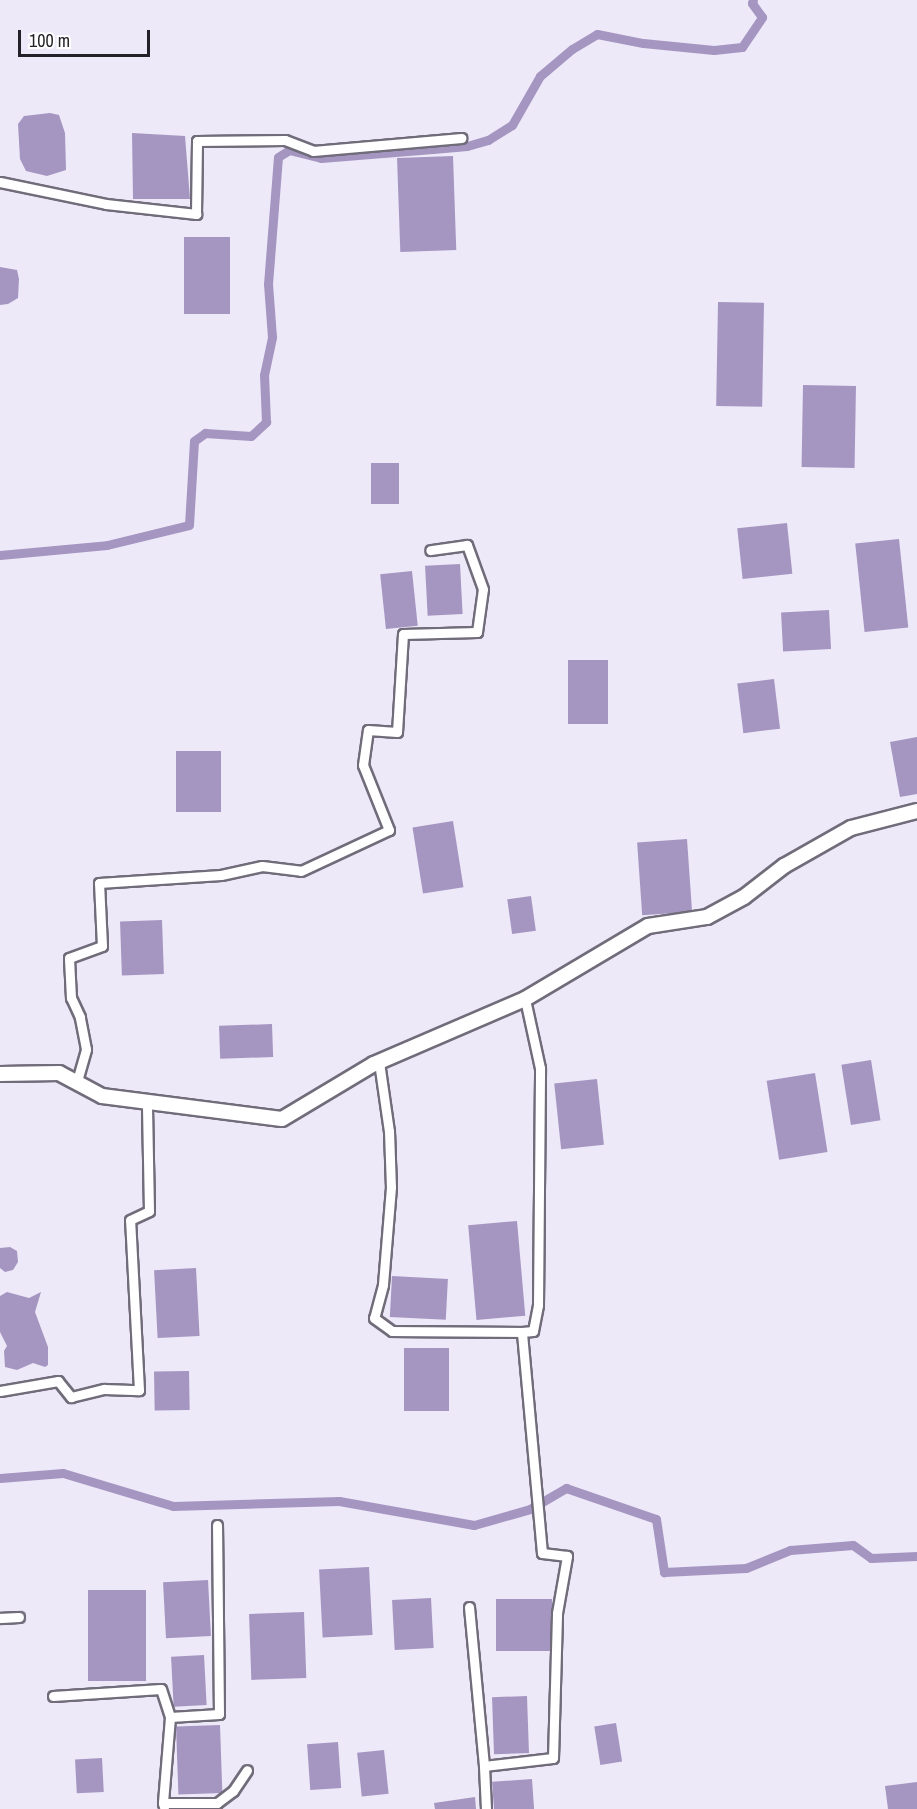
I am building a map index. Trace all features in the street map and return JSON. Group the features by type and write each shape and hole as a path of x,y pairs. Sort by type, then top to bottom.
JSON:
{"street":[{"path":"0,182 106,204 196,214 197,141 285,140 313,151 461,138"},
{"path":"77,1081 86,1049 80,1017 70,998 69,958 102,946 99,883 221,875 262,866 301,871 389,830 363,765 368,730 398,732 403,634 477,632 483,589 467,545 430,550"},
{"path":"0,1074 59,1072 102,1096 282,1119 379,1062 525,999 648,926 707,917 744,897 784,866 851,828 917,812"},
{"path":"379,1062 389,1131 391,1187 383,1285 374,1318 392,1331 533,1331 538,1305 540,1068 525,999"},
{"path":"0,1391 58,1381 71,1397 104,1389 139,1390 130,1220 149,1211 147,1103"},
{"path":"484,1766 553,1758 557,1614 567,1556 542,1553 522,1332"},
{"path":"170,1717 219,1714 218,1525"},
{"path":"469,1607 486,1809"},
{"path":"0,1618 19,1617"},
{"path":"53,1696 161,1689 170,1717 164,1806 217,1803 233,1791 247,1770"}],"shaded area":[{"path":"50,113 59,115 65,133 66,170 47,176 26,171 20,159 18,124 24,116"},
{"path":"132,133 185,136 190,199 133,199"},
{"path":"453,156 456,250 400,252 397,158"},
{"path":"184,237 230,237 230,314 184,314"},
{"path":"0,267 17,270 19,279 18,298 8,304 0,305"},
{"path":"718,302 764,303 762,407 716,406"},
{"path":"803,385 856,386 855,468 802,467"},
{"path":"371,463 399,463 399,504 371,504"},
{"path":"787,523 792,574 743,579 737,528"},
{"path":"899,539 908,628 865,632 855,544"},
{"path":"460,564 463,614 428,616 425,566"},
{"path":"412,571 418,626 386,629 380,574"},
{"path":"829,610 831,649 783,651 781,613"},
{"path":"568,660 608,660 608,724 568,724"},
{"path":"774,679 780,729 743,733 737,684"},
{"path":"917,737 917,794 900,797 890,742"},
{"path":"176,751 221,751 221,812 176,812"},
{"path":"453,821 463,887 423,894 413,827"},
{"path":"687,839 692,912 642,915 637,842"},
{"path":"531,896 536,931 512,934 507,899"},
{"path":"162,920 164,974 122,975 120,921"},
{"path":"272,1024 273,1057 220,1059 219,1026"},
{"path":"871,1060 881,1120 851,1125 841,1065"},
{"path":"815,1073 828,1152 779,1160 767,1081"},
{"path":"597,1079 604,1145 561,1149 554,1083"},
{"path":"517,1221 525,1316 476,1320 468,1225"},
{"path":"10,1247 17,1251 18,1262 13,1270 5,1272 0,1268 0,1248"},
{"path":"196,1268 200,1336 158,1338 154,1270"},
{"path":"392,1276 448,1279 446,1320 390,1317"},
{"path":"7,1292 29,1298 41,1292 35,1312 48,1347 48,1365 45,1367 33,1363 17,1370 5,1367 4,1351 7,1346 0,1332 0,1296"},
{"path":"404,1348 449,1348 449,1411 404,1411"},
{"path":"189,1371 190,1410 155,1411 154,1372"},
{"path":"369,1567 373,1635 323,1638 319,1570"},
{"path":"208,1580 211,1636 166,1638 163,1582"},
{"path":"88,1590 146,1590 146,1681 88,1681"},
{"path":"431,1598 434,1648 395,1650 392,1600"},
{"path":"496,1599 552,1599 552,1651 496,1651"},
{"path":"304,1612 306,1678 251,1680 249,1614"},
{"path":"204,1655 207,1705 174,1707 171,1657"},
{"path":"527,1696 529,1753 494,1754 492,1697"},
{"path":"616,1723 622,1762 600,1765 594,1726"},
{"path":"220,1725 222,1793 178,1794 176,1727"},
{"path":"338,1742 341,1788 310,1790 307,1744"},
{"path":"384,1750 389,1794 362,1797 357,1753"},
{"path":"102,1758 104,1792 77,1793 75,1759"},
{"path":"532,1779 534,1809 494,1809 492,1782"},
{"path":"917,1782 917,1809 888,1809 885,1786"},
{"path":"475,1797 476,1809 435,1809 434,1803"}],"waterway":[{"path":"0,555 107,545 189,525 194,441 205,433 251,436 266,422 264,375 272,337 268,284 278,157 289,150 321,158 467,146 488,140 512,125 540,76 572,49 597,34 643,43 714,50 742,47 762,17 752,3 753,0"},
{"path":"0,1478 63,1473 173,1506 339,1501 474,1525 530,1509 566,1488 656,1519 664,1572 746,1568 790,1550 853,1545 871,1558 917,1556"}]}
